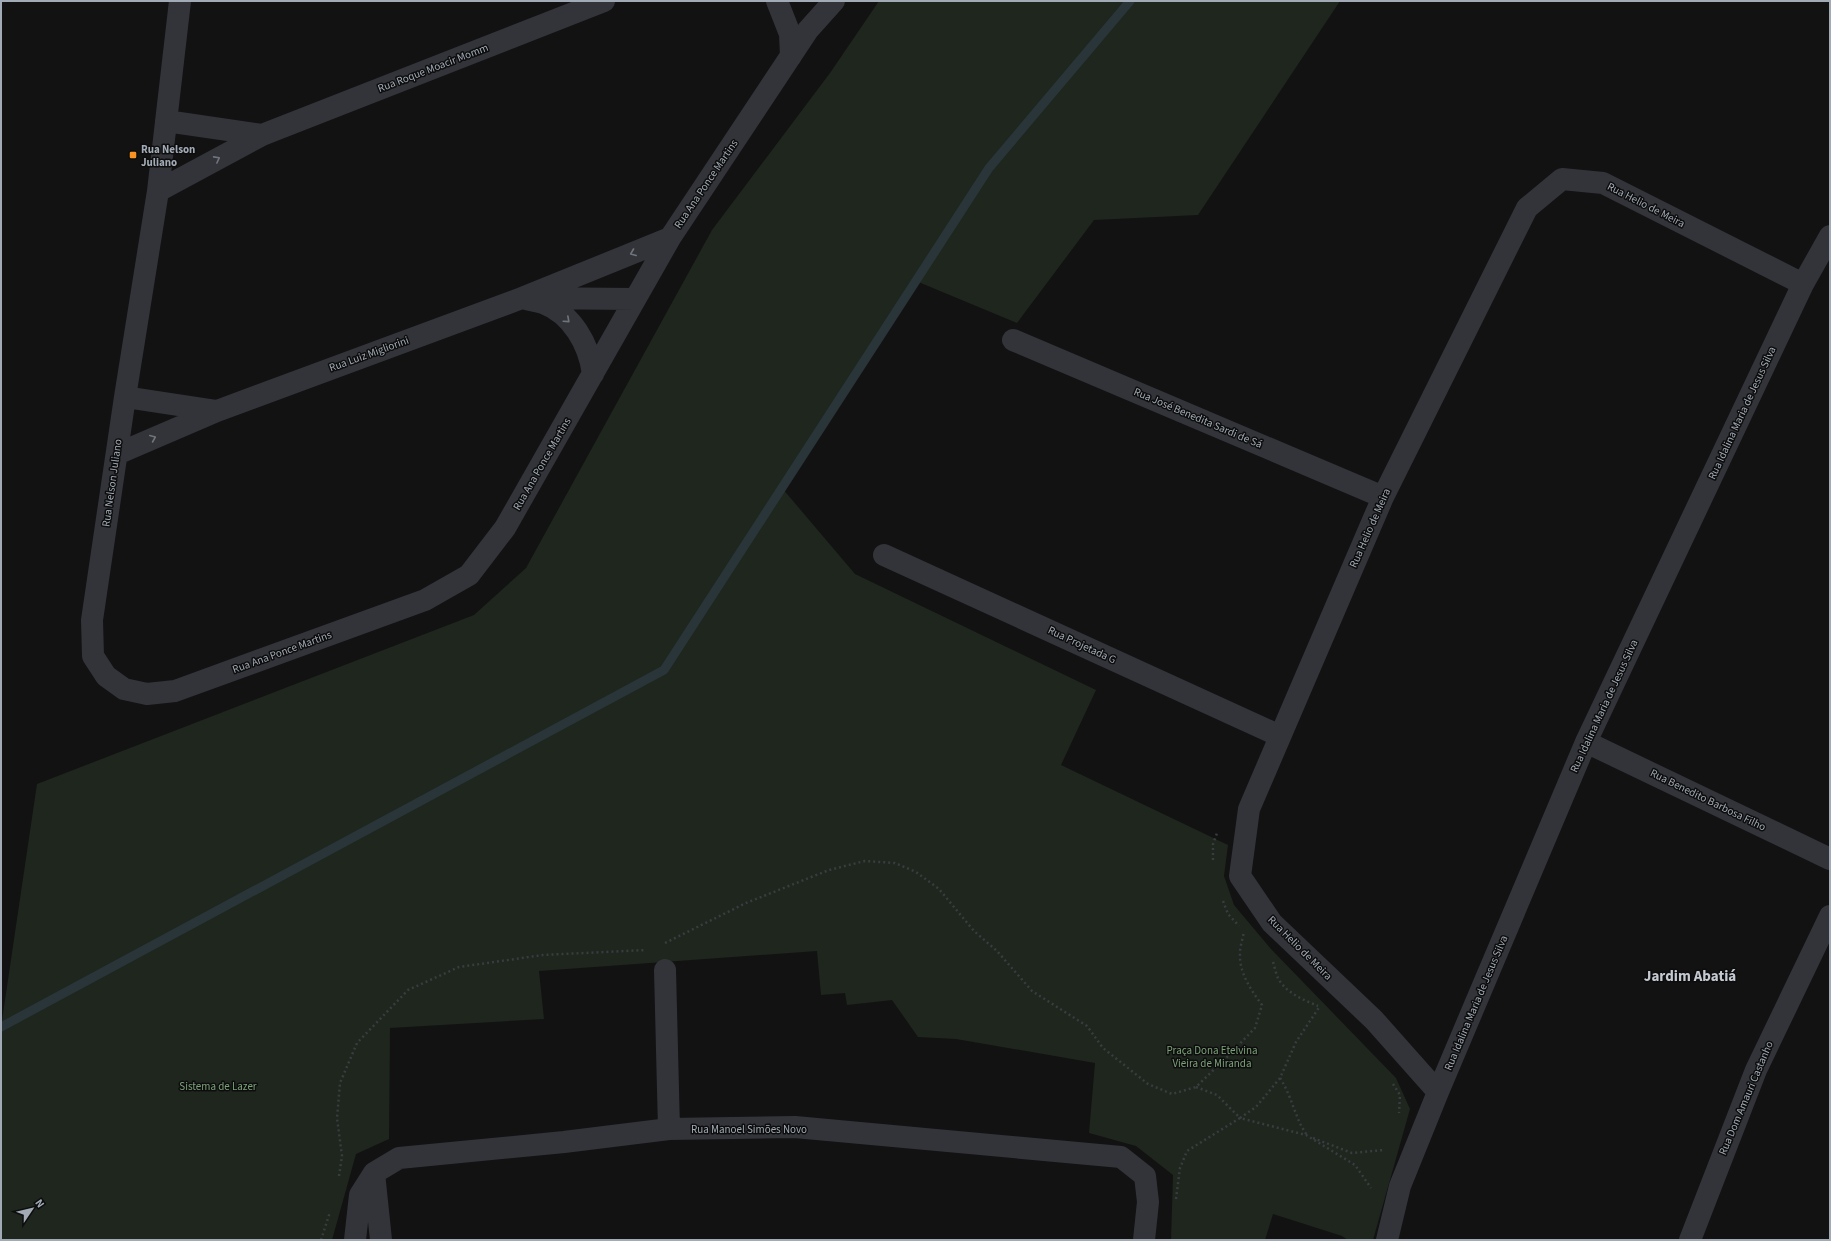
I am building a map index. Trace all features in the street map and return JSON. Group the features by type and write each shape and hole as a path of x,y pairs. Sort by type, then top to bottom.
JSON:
{"street":[{"name":"Rua Nelson Juliano","path":"93,656 92,620 125,397 158,190 180,1"},
{"name":"Rua Roque Moacir Momm","path":"158,190 262,135 604,1"},
{"path":"778,1 790,34 791,56"},
{"name":"Rua Ana Ponce Martins","path":"93,656 106,676 124,689 147,694 175,692 425,600 470,575 505,528 670,238 808,30 834,1"},
{"name":"Rua Roque Moacir Momm","path":"166,121 262,135"},
{"name":"Rua Helio de Meira","path":"1438,1092 1374,1020 1272,923 1240,876 1249,809 1383,497 1527,208 1562,179 1603,183 1803,284"},
{"name":"Rua Idalina Maria de Jesus Silva","path":"1387,1240 1400,1186 1438,1092 1586,742 1803,284 1830,236"},
{"name":"Rua Luiz Migliorini","path":"117,454 217,411 522,298 670,238"},
{"path":"522,298 544,304 569,320 583,340 591,359 593,374"},
{"name":"Rua Luiz Migliorini","path":"522,298 635,299"},
{"name":"Rua José Benedita Sardi de Sá","path":"1013,340 1383,497"},
{"name":"Rua Luiz Migliorini","path":"125,397 217,411"},
{"name":"Rua Projetada G","path":"884,555 1280,736"},
{"name":"Rua Benedito Barbosa Filho","path":"1586,742 1830,859"},
{"name":"Rua Dom Amauri Castanho","path":"1690,1240 1756,1070 1830,916"},
{"path":"665,970 669,1130"},
{"name":"Rua Manoel Simões Novo","path":"374,1173 399,1158 669,1130 796,1127 1121,1157 1145,1176 1148,1202 1144,1240"},
{"path":"355,1240 360,1195 374,1173"},
{"path":"374,1173 381,1240"}],"path":[{"path":"1214,866 1213,844 1218,830"},
{"path":"664,944 746,903 829,870 865,861 895,863 916,872 939,889 974,931 1002,956 1032,991 1087,1026 1103,1048 1148,1084 1172,1094 1196,1087 1255,1028 1262,1005 1253,992 1241,969 1240,953 1244,931"},
{"path":"1222,900 1228,914 1249,936"},
{"path":"338,1182 342,1156 337,1118 340,1083 358,1043 408,990 459,967 543,954 650,950"},
{"path":"1270,958 1274,963 1278,980 1288,990 1300,998 1320,1006 1325,1012"},
{"path":"1176,1204 1180,1168 1187,1151 1256,1107 1280,1078 1296,1042 1320,1006"},
{"path":"1280,1078 1287,1089 1306,1135 1355,1165 1374,1192"},
{"path":"1392,1083 1400,1095 1398,1119"},
{"path":"1196,1087 1217,1095 1240,1118 1306,1135 1352,1153 1384,1150"},
{"path":"1382,1157 1387,1144"},
{"path":"320,1240 330,1210"}],"green space":[{"path":"879,1 1340,1 1198,215 1094,220 1017,323 916,281 782,488 855,574 1096,690 1061,765 1228,845 1224,876 1234,905 1271,949 1396,1078 1410,1109 1373,1240 1348,1240 1342,1236 1273,1214 1265,1240 1171,1240 1173,1175 1136,1146 1089,1133 1095,1063 956,1039 918,1037 892,1000 847,1005 845,993 821,995 817,951 539,971 544,1019 390,1028 389,1139 356,1154 332,1240 1,1240 1,1027 37,784 474,615 526,568 712,230 830,73"}],"waterway":[{"path":"1,1027 664,670 989,168 1130,1"}],"place":[{"name":"Rua Nelson Juliano","path":"133,155"}],"district":[{"name":"Jardim Abatiá","path":"1690,976"}],"park label":[{"name":"Praça Dona Etelvina Vieira de Miranda","path":"1212,1056"},
{"name":"Sistema de Lazer","path":"218,1086"}]}
